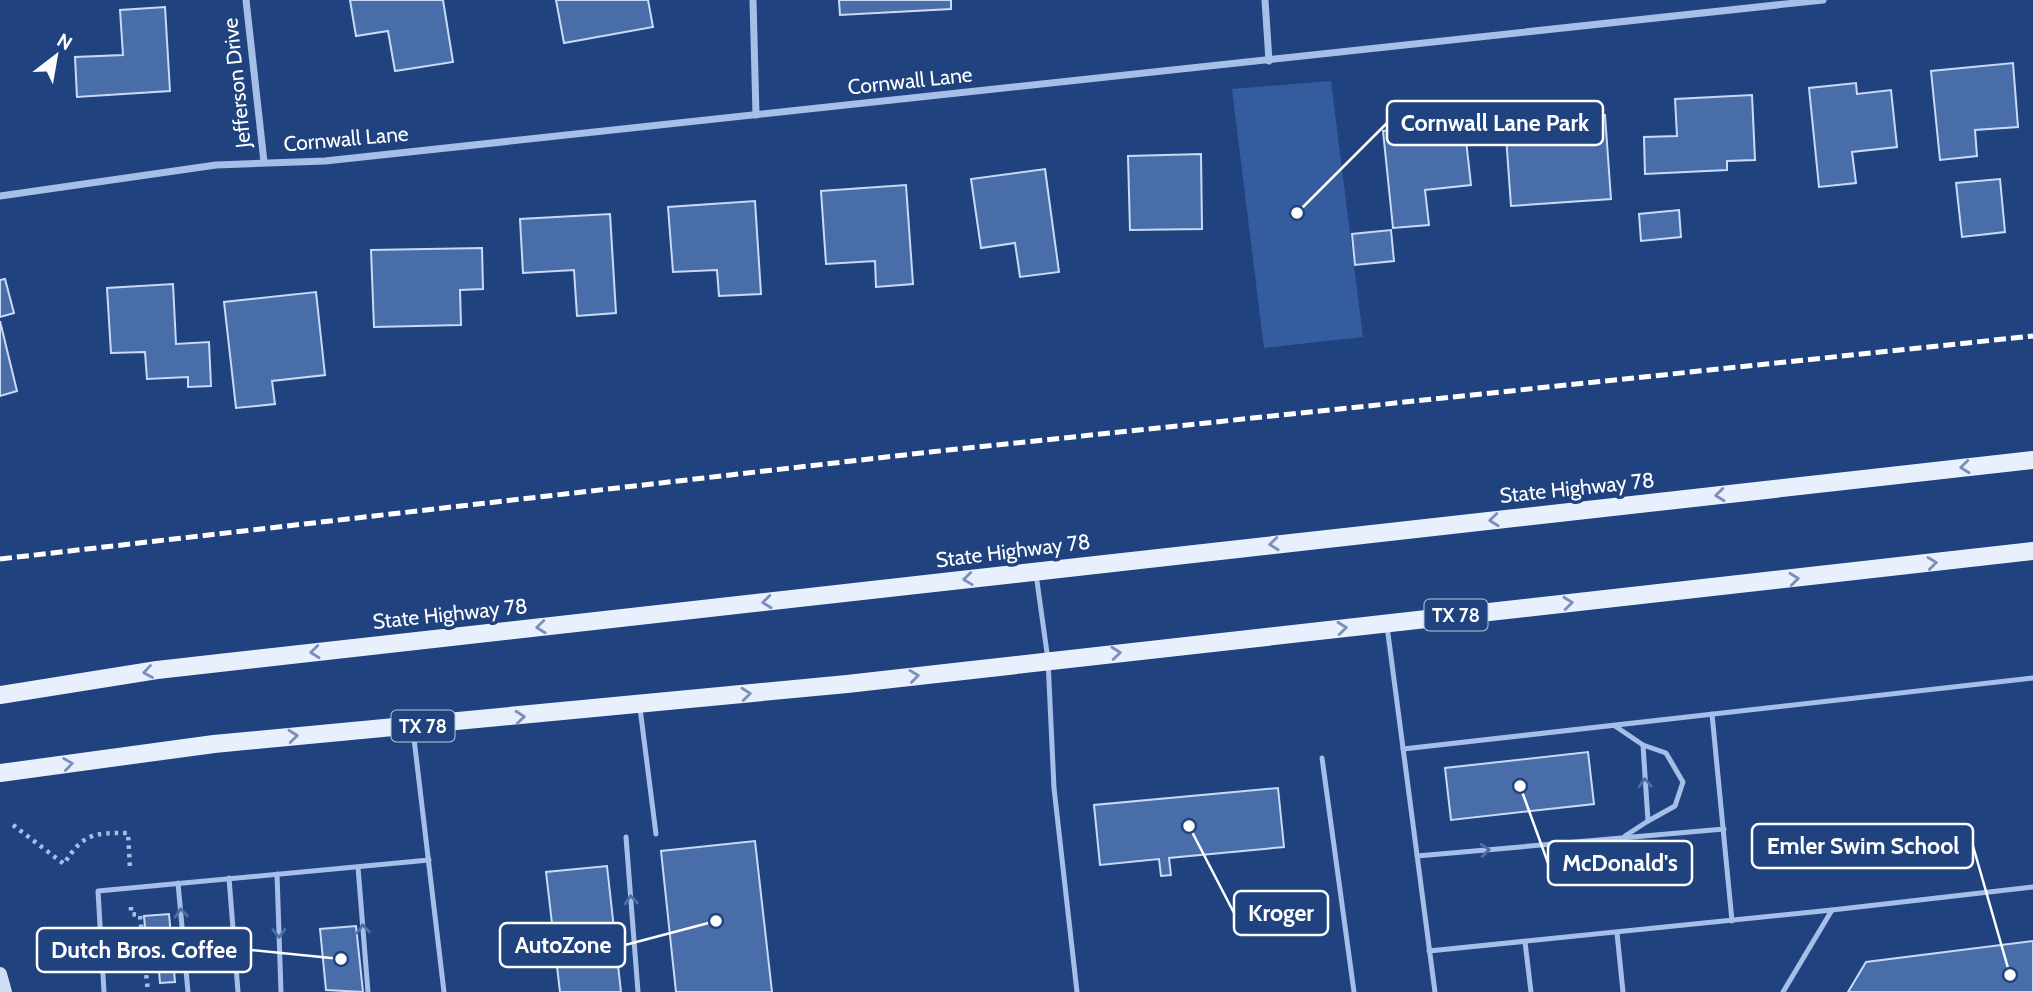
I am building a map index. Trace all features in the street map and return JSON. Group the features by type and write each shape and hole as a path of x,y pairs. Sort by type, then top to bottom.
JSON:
{"main road":[{"name":"State Highway 78","path":"0,695 181,667 2033,460"},
{"name":"TX 78","path":"0,773 214,744 640,705 2033,551"},
{"path":"0,974 5,992"}],"street":[{"name":"Jefferson Drive","path":"246,0 264,162"},
{"path":"753,0 756,115"},
{"path":"1265,0 1269,61"},
{"name":"Cornwall Lane","path":"0,196 216,164 325,160 1823,0"}],"lane":[{"path":"1036,571 1048,660 1054,788 1077,992"},
{"path":"1387,623 1435,992"},
{"path":"1403,749 2033,678"},
{"path":"640,705 656,834"},
{"path":"1712,714 1732,921"},
{"path":"1613,726 1643,745 1666,753 1683,782 1675,807 1623,838"},
{"path":"413,727 444,992"},
{"path":"1643,745 1648,821"},
{"path":"1322,758 1354,992"},
{"path":"1417,856 1724,829"},
{"path":"626,837 638,992"},
{"path":"104,992 98,891 429,860"},
{"path":"358,867 368,992"},
{"path":"277,874 281,992"},
{"path":"229,878 238,992"},
{"path":"178,883 188,992"},
{"path":"1429,951 2033,887"},
{"path":"1783,992 1832,910"},
{"path":"1617,933 1623,992"},
{"path":"1525,942 1531,992"}],"path":[{"path":"13,825 64,864 73,848 93,833 128,833 130,868"},
{"path":"131,907 131,914 140,915 148,992"}],"shaded area":[{"path":"1331,81 1363,337 1264,348 1232,89"}],"building":[{"path":"350,0 443,0 453,62 395,71 388,31 356,36"},
{"path":"556,0 648,0 653,27 564,43"},
{"path":"839,0 951,0 951,9 840,15"},
{"path":"165,7 170,91 77,97 75,57 123,55 120,10"},
{"path":"2013,63 2018,127 1975,130 1977,156 1940,160 1931,71"},
{"path":"1856,83 1857,94 1891,90 1897,147 1852,152 1856,183 1819,187 1809,88"},
{"path":"1752,95 1755,160 1727,161 1727,170 1645,174 1644,137 1677,136 1675,99"},
{"path":"1605,115 1611,199 1511,206 1505,122"},
{"path":"1464,122 1471,185 1425,190 1429,225 1393,228 1383,131"},
{"path":"1201,154 1202,229 1130,230 1128,156"},
{"path":"1045,169 1059,272 1020,277 1015,243 981,248 971,179"},
{"path":"2000,179 2005,232 1962,237 1956,183"},
{"path":"906,185 913,284 876,287 875,261 826,264 821,191"},
{"path":"755,201 761,294 719,296 717,270 673,272 668,207"},
{"path":"1679,210 1681,237 1641,241 1639,214"},
{"path":"610,214 616,313 577,316 574,270 523,273 520,219"},
{"path":"1391,230 1394,261 1355,265 1352,234"},
{"path":"482,248 483,289 460,290 461,325 374,327 371,250"},
{"path":"5,279 14,313 0,317 0,280"},
{"path":"173,284 176,344 209,342 211,386 188,387 188,377 147,379 145,352 111,353 107,288"},
{"path":"316,292 325,375 272,381 275,404 236,408 224,302"},
{"path":"0,321 17,391 0,396"},
{"path":"1588,752 1594,804 1451,820 1445,768"},
{"path":"1278,788 1284,847 1169,858 1171,875 1161,876 1159,859 1100,865 1094,805"},
{"path":"755,841 772,992 676,992 661,851"},
{"path":"607,866 621,992 560,992 546,872"},
{"path":"169,914 175,982 160,983 159,971 149,972 144,916"},
{"path":"356,926 363,992 326,990 320,929"},
{"path":"2033,941 2033,992 1848,992 1866,962"}],"railway":[{"path":"0,559 930,452 2033,336"}],"place":[{"name":"Cornwall Lane Park","path":"1297,213"},
{"name":"McDonald's","path":"1520,786"},
{"name":"Kroger","path":"1189,826"},
{"name":"AutoZone","path":"716,921"},
{"name":"Dutch Bros. Coffee","path":"341,959"},
{"name":"Emler Swim School","path":"2010,975"}]}
